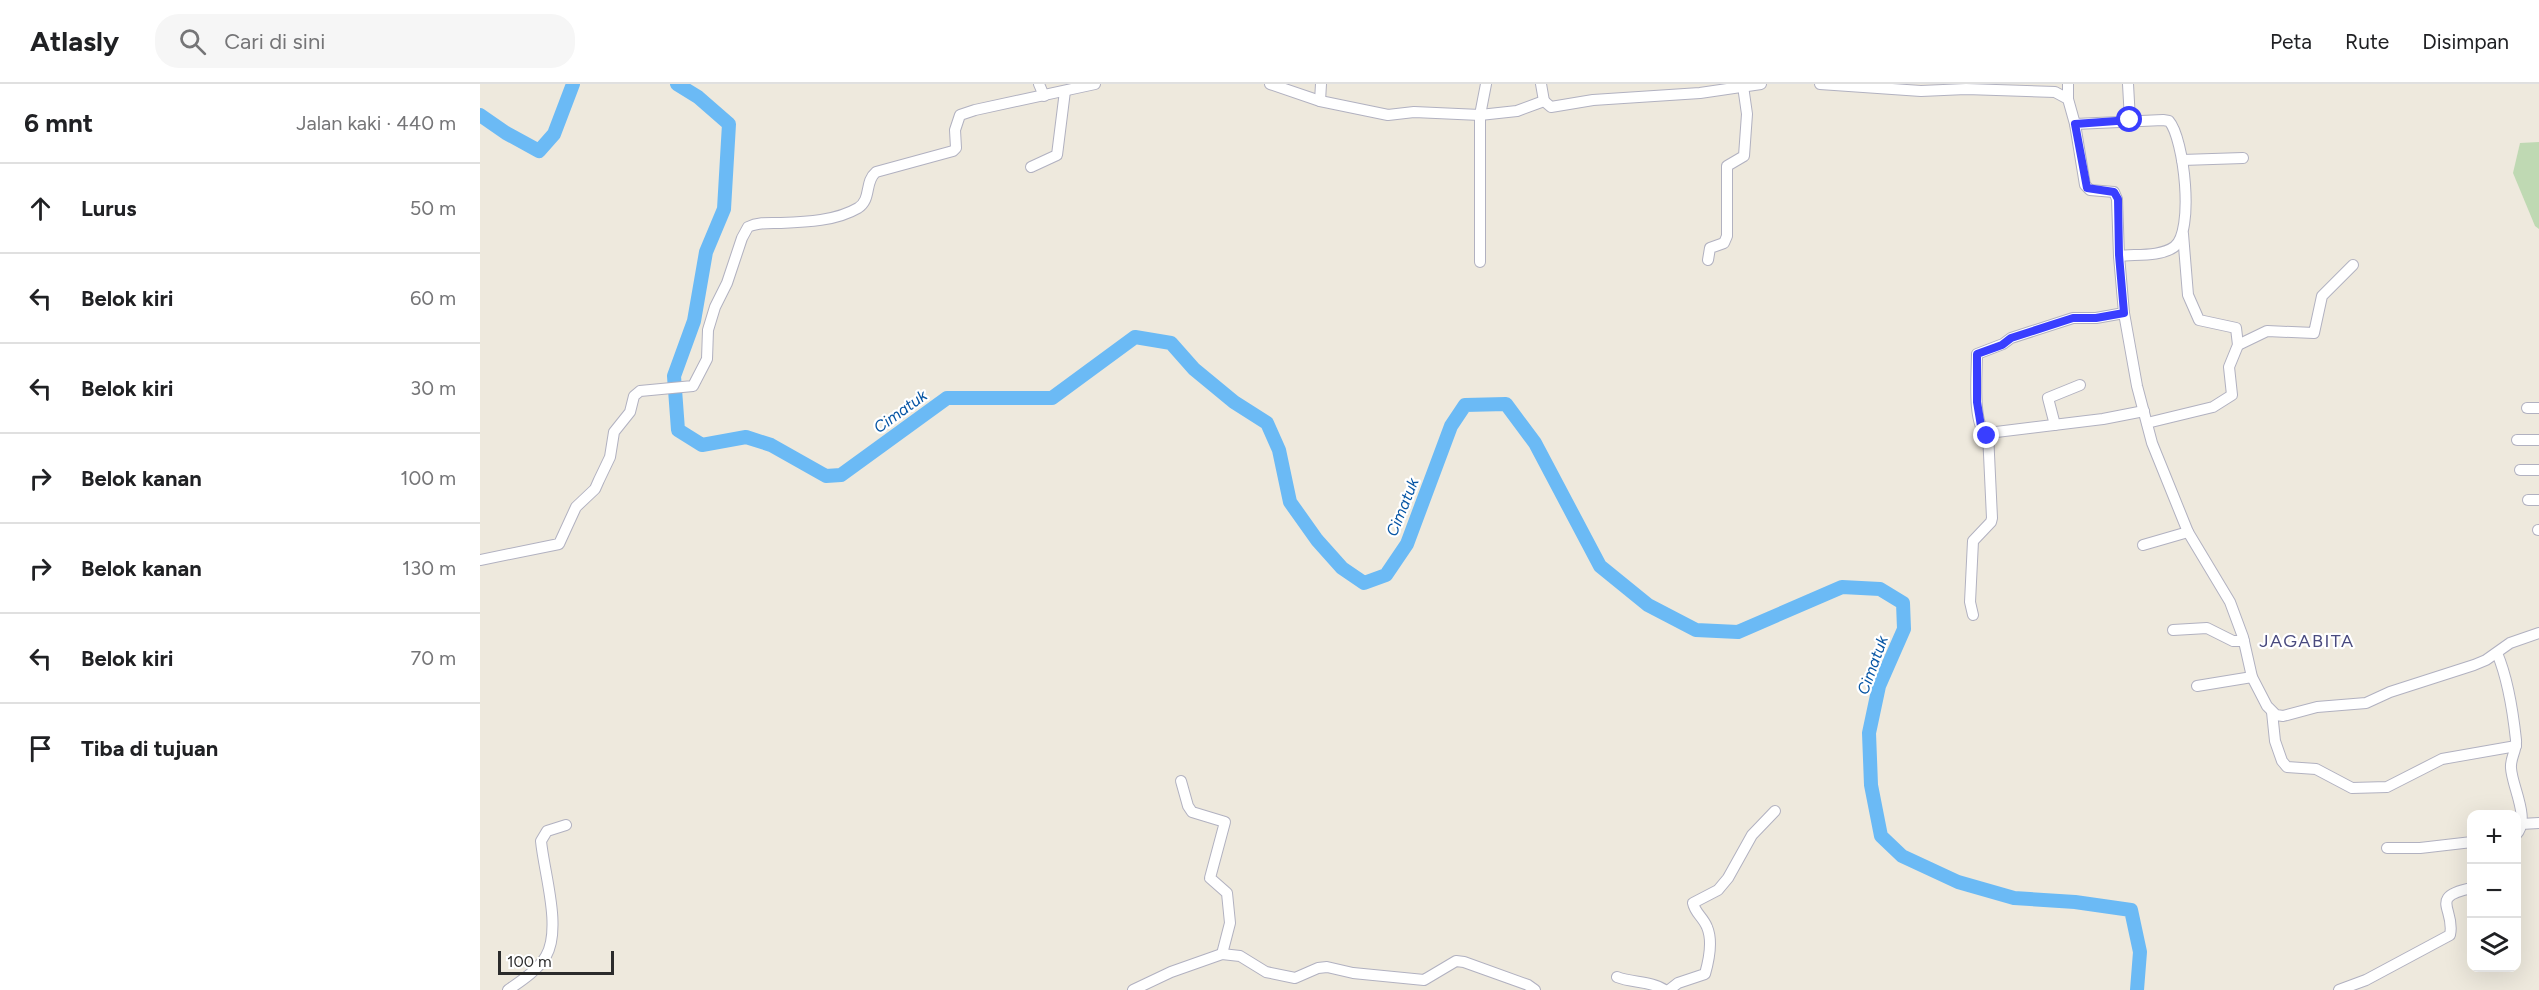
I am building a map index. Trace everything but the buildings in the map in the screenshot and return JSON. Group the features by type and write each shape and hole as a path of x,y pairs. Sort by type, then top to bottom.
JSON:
{"street":[{"path":"1039,84 1044,96"},
{"path":"480,560 559,544 576,507 595,489 609,457 614,432 630,412 634,396 640,391 693,386 707,359 708,330 718,298 728,283 734,257 748,227 763,223 811,221 844,214 860,207 865,201 870,179 876,172 953,151 956,148 955,130 960,115 1095,84"},
{"path":"1270,84 1320,101 1388,115 1414,112 1480,115 1517,111 1544,101"},
{"path":"1320,101 1322,84"},
{"path":"1479,262 1480,115 1486,84"},
{"path":"1541,84 1544,101 1551,107 1593,100 1700,93 1761,84"},
{"path":"1820,84 1921,91 2055,92 2068,99"},
{"path":"2068,84 2068,99 2087,188 2114,192 2118,199 2119,255 2124,313 2137,386 2147,423 2166,480 2188,532 2230,602 2244,641 2252,677 2262,699 2272,712 2275,741 2282,761 2287,767 2316,769 2352,788 2387,787 2442,759 2516,746"},
{"path":"2128,84 2130,120"},
{"path":"1708,260 1710,248 1724,243 1727,236 1727,166 1743,156 1747,114 1743,86"},
{"path":"1031,167 1057,156 1065,91"},
{"path":"2075,124 2130,120 2163,120 2171,123 2181,160 2186,194 2182,234 2188,295 2199,320 2236,328 2238,345 2229,367 2232,395 2213,407 2147,423"},
{"path":"2181,160 2243,158"},
{"path":"2119,255 2164,251 2174,247 2182,234"},
{"path":"2238,345 2267,331 2314,333 2322,296 2354,265"},
{"path":"1987,436 1982,432 1977,402 1977,354 2002,345 2011,338 2073,318 2096,318 2124,313"},
{"path":"2055,425 2048,398 2080,385"},
{"path":"2527,408 2539,408"},
{"path":"1973,615 1970,602 1973,541 1992,518 1987,436 1990,432 2103,419 2144,411"},
{"path":"2517,440 2539,440"},
{"path":"2520,470 2539,470"},
{"path":"2143,545 2188,532"},
{"path":"2173,630 2207,628 2233,641 2244,641"},
{"path":"2272,712 2283,716 2317,707 2366,703 2390,692 2474,665 2510,643 2539,633"},
{"path":"2497,653 2504,673 2516,746 2511,771 2518,810"},
{"path":"2197,686 2252,677"},
{"path":"1181,781 1192,812 1224,822 1210,878 1227,893 1230,923 1222,954"},
{"path":"1617,977 1659,986 1667,990 1678,982 1705,974 1709,960 1707,925 1694,910 1693,903 1718,890 1728,878 1752,835 1775,811"},
{"path":"2521,824 2539,823"},
{"path":"508,990 534,970 545,958 552,942 548,888 541,841 547,831 566,825"},
{"path":"2387,848 2420,848 2467,843"},
{"path":"2339,990 2366,980 2450,935 2446,899 2455,892 2467,889"},
{"path":"1134,990 1171,972 1222,954 1240,956 1266,972 1295,978 1318,968 1327,967 1353,973 1424,980 1455,961 1464,962 1528,985 1535,990"}],"green space":[{"path":"2539,142 2539,229 2535,226 2513,173 2520,143"}],"waterway":[{"name":"Cimatuk","path":"480,115 506,133 539,151 554,134 573,84"},
{"name":"Cimatuk","path":"677,84 698,97 729,124 724,209 706,252 694,321 674,376 678,430 702,445 746,437 771,445 826,476 841,475 947,398 1052,398 1135,337 1171,343 1194,369 1234,402 1267,423 1279,450 1290,502 1317,540 1342,568 1364,583 1386,575 1407,544 1451,426 1465,405 1506,404 1535,443 1600,566 1648,605 1696,630 1738,632 1842,587 1880,589 1903,603 1904,629 1879,686 1869,733 1871,785 1881,836 1902,856 1958,882 2014,898 2075,902 2131,910 2140,952 2137,990"}],"district":[{"name":"JAGABITA","path":"2307,641"}],"route":[{"path":"1987,436 1982,432 1977,402 1977,354 2002,345 2011,338 2073,318 2096,318 2124,313 2119,255 2118,199 2114,192 2087,188 2075,124 2130,120"}]}
